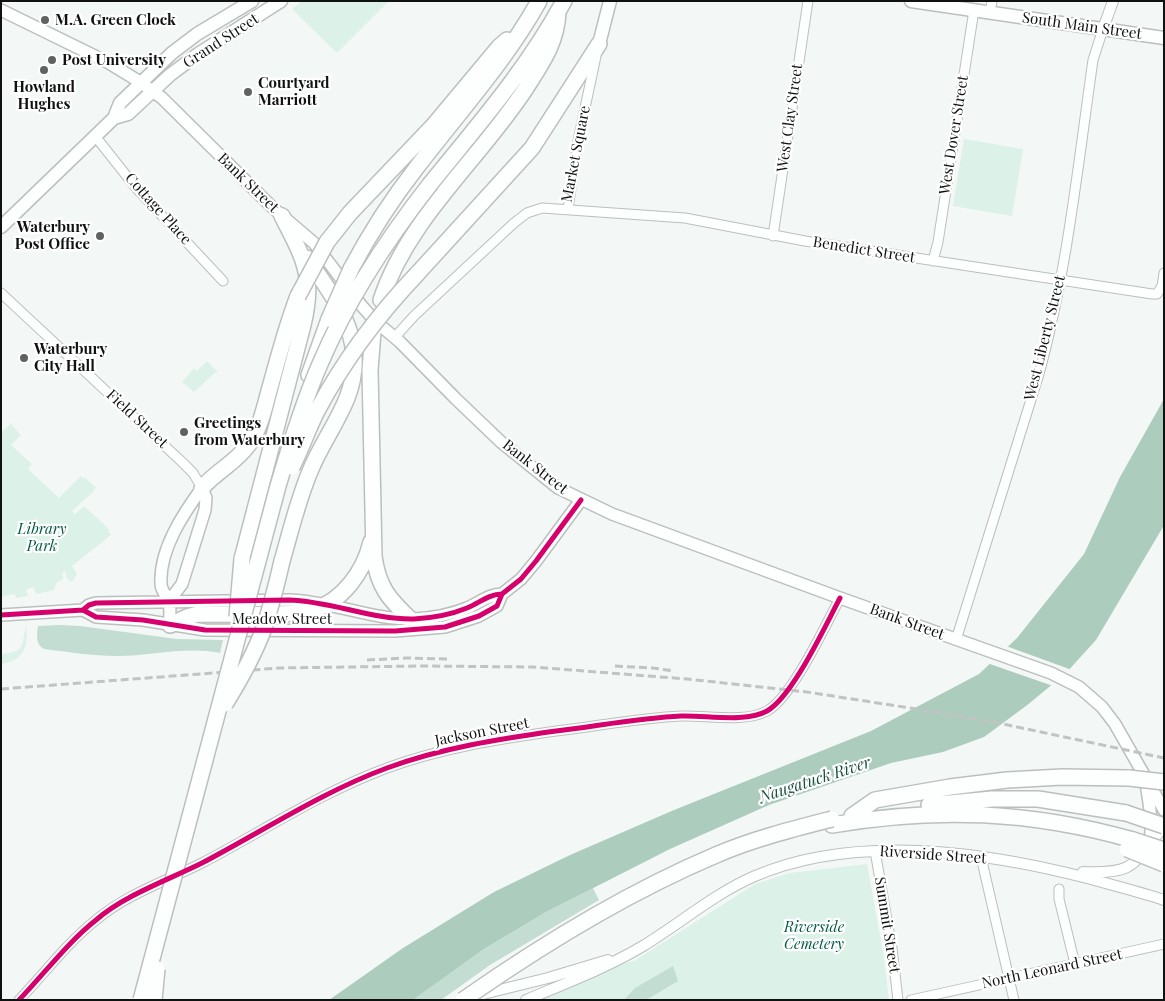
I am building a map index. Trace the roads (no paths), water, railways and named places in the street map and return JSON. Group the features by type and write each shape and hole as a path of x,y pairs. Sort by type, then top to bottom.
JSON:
{"highway":[{"path":"141,1000 304,391 329,320 351,269 371,232 404,184 497,68 522,32 540,1"},
{"path":"155,1000 159,931 275,497 305,402 331,339 380,254 406,216 516,77 540,44 561,7"},
{"path":"410,619 390,599 380,584 374,562 370,370 373,332 381,300 395,264 410,240 502,123 532,78 552,44 561,7"},
{"path":"202,488 213,476 235,461 254,436 264,410 287,325 298,296 327,242 350,213 433,126 499,47 522,32"},
{"path":"275,497 291,471 318,410 342,369 377,319 532,148 599,44"},
{"path":"235,646 242,559 307,310 309,295 305,266 282,216"},
{"path":"215,719 241,679 257,645 269,610 303,488 319,451 347,397 354,365 354,348 351,334 343,314 331,292 292,236"},
{"path":"170,625 186,617 198,614 302,612 315,610 328,604 344,591 359,571 369,548 372,529"},
{"path":"852,816 875,800 950,787 1007,780 1062,777 1129,778 1164,782"},
{"path":"462,1000 590,918 717,854 774,835 832,819 943,803 992,799 1038,799 1126,813 1164,826"},
{"path":"456,1000 556,934 621,899 725,855 760,843 832,824 868,818 934,813 985,814 1035,820 1130,845 1156,848"},
{"path":"1130,845 1164,864"},
{"path":"481,1000 553,944 601,914 656,884"},
{"path":"470,1000 490,981"}],"main road":[{"name":"Grand Street","path":"1,227 114,118 120,103 164,59 191,38 252,1"},
{"name":"Grand Street","path":"114,118 128,114 183,65 207,47 252,21 281,1"},
{"name":"Market Square","path":"599,44 610,1"},
{"name":"South Main Street","path":"911,1 974,10 991,7 1103,29 1164,38"},
{"name":"Bank Street","path":"1,10 97,56 153,91 282,216 314,243 374,321 395,337 514,453 558,488 620,516 1064,679 1087,692 1115,724 1164,810"},
{"path":"170,625 169,601 161,585 165,559 172,537 180,521 202,488"},
{"path":"169,601 182,584 206,505 206,498 202,488"},
{"name":"Meadow Street","path":"1,614 82,610 96,617 143,620 198,630 431,630 454,625 479,616 497,606 502,594 521,579 533,565 581,500"},
{"name":"Meadow Street","path":"82,610 89,605 96,604 169,601 300,600 388,617 410,619 447,614 469,607 493,595 502,594"},
{"path":"1144,774 1156,848"}],"street":[{"name":"West Clay Street","path":"773,236 808,1"},
{"path":"1103,29 1113,1"},
{"name":"West Dover Street","path":"933,260 938,242 974,10"},
{"name":"West Liberty Street","path":"956,640 1041,367 1050,331 1061,280 1093,60 1103,29"},
{"name":"Market Square","path":"395,337 414,316 521,217 537,208 568,209 581,127 599,44"},
{"name":"Cottage Place","path":"95,136 137,189 223,280"},
{"name":"Benedict Street","path":"568,209 685,218 773,236 1152,294 1159,292 1164,273"},
{"name":"Field Street","path":"1,293 182,462 193,473 202,488"},
{"name":"Jackson Street","path":"19,1000 86,929 113,908 203,862 274,822 341,788 387,768 447,750 554,732 664,717 743,717 765,712 776,704 798,674 840,598"},
{"name":"Riverside Street","path":"1062,872 1116,872 1132,865 1156,848 1164,826"},
{"name":"Riverside Street","path":"526,1000 618,959 659,936 754,876 806,861 875,851 931,852 981,857 1062,872 1164,900"},
{"name":"Summit Street","path":"875,851 892,948 898,1000"},
{"path":"981,857 1014,1000"},
{"path":"1058,889 1075,964"},
{"name":"North Leonard Street","path":"911,1000 1164,944"},
{"name":"Riverside Street","path":"462,1000 600,962 618,959"}],"water":[{"name":"Naugatuck River","path":"1164,399 1163,527 1096,640 1065,674 984,737 943,752 891,763 769,805 670,849 546,912 484,949 413,1000 329,1000 403,948 494,892 570,855 674,810 871,731 979,674 1017,638 1084,554 1120,477"}],"railway":[{"path":"367,660 406,658 447,659"},
{"path":"615,666 674,671"},
{"path":"1,689 279,668 533,667 687,679 807,692 1003,724 1164,758"}],"place":[{"name":"M.A. Green Clock","path":"45,20"},
{"name":"Post University","path":"52,60"},
{"name":"Howland Hughes","path":"44,70"},
{"name":"Courtyard Marriott","path":"248,92"},
{"name":"Waterbury Post Office","path":"100,236"},
{"name":"Waterbury City Hall","path":"24,358"},
{"name":"Greetings from Waterbury","path":"184,432"}],"park label":[{"name":"Library Park","path":"42,538"},
{"name":"Riverside Cemetery","path":"814,936"}]}
